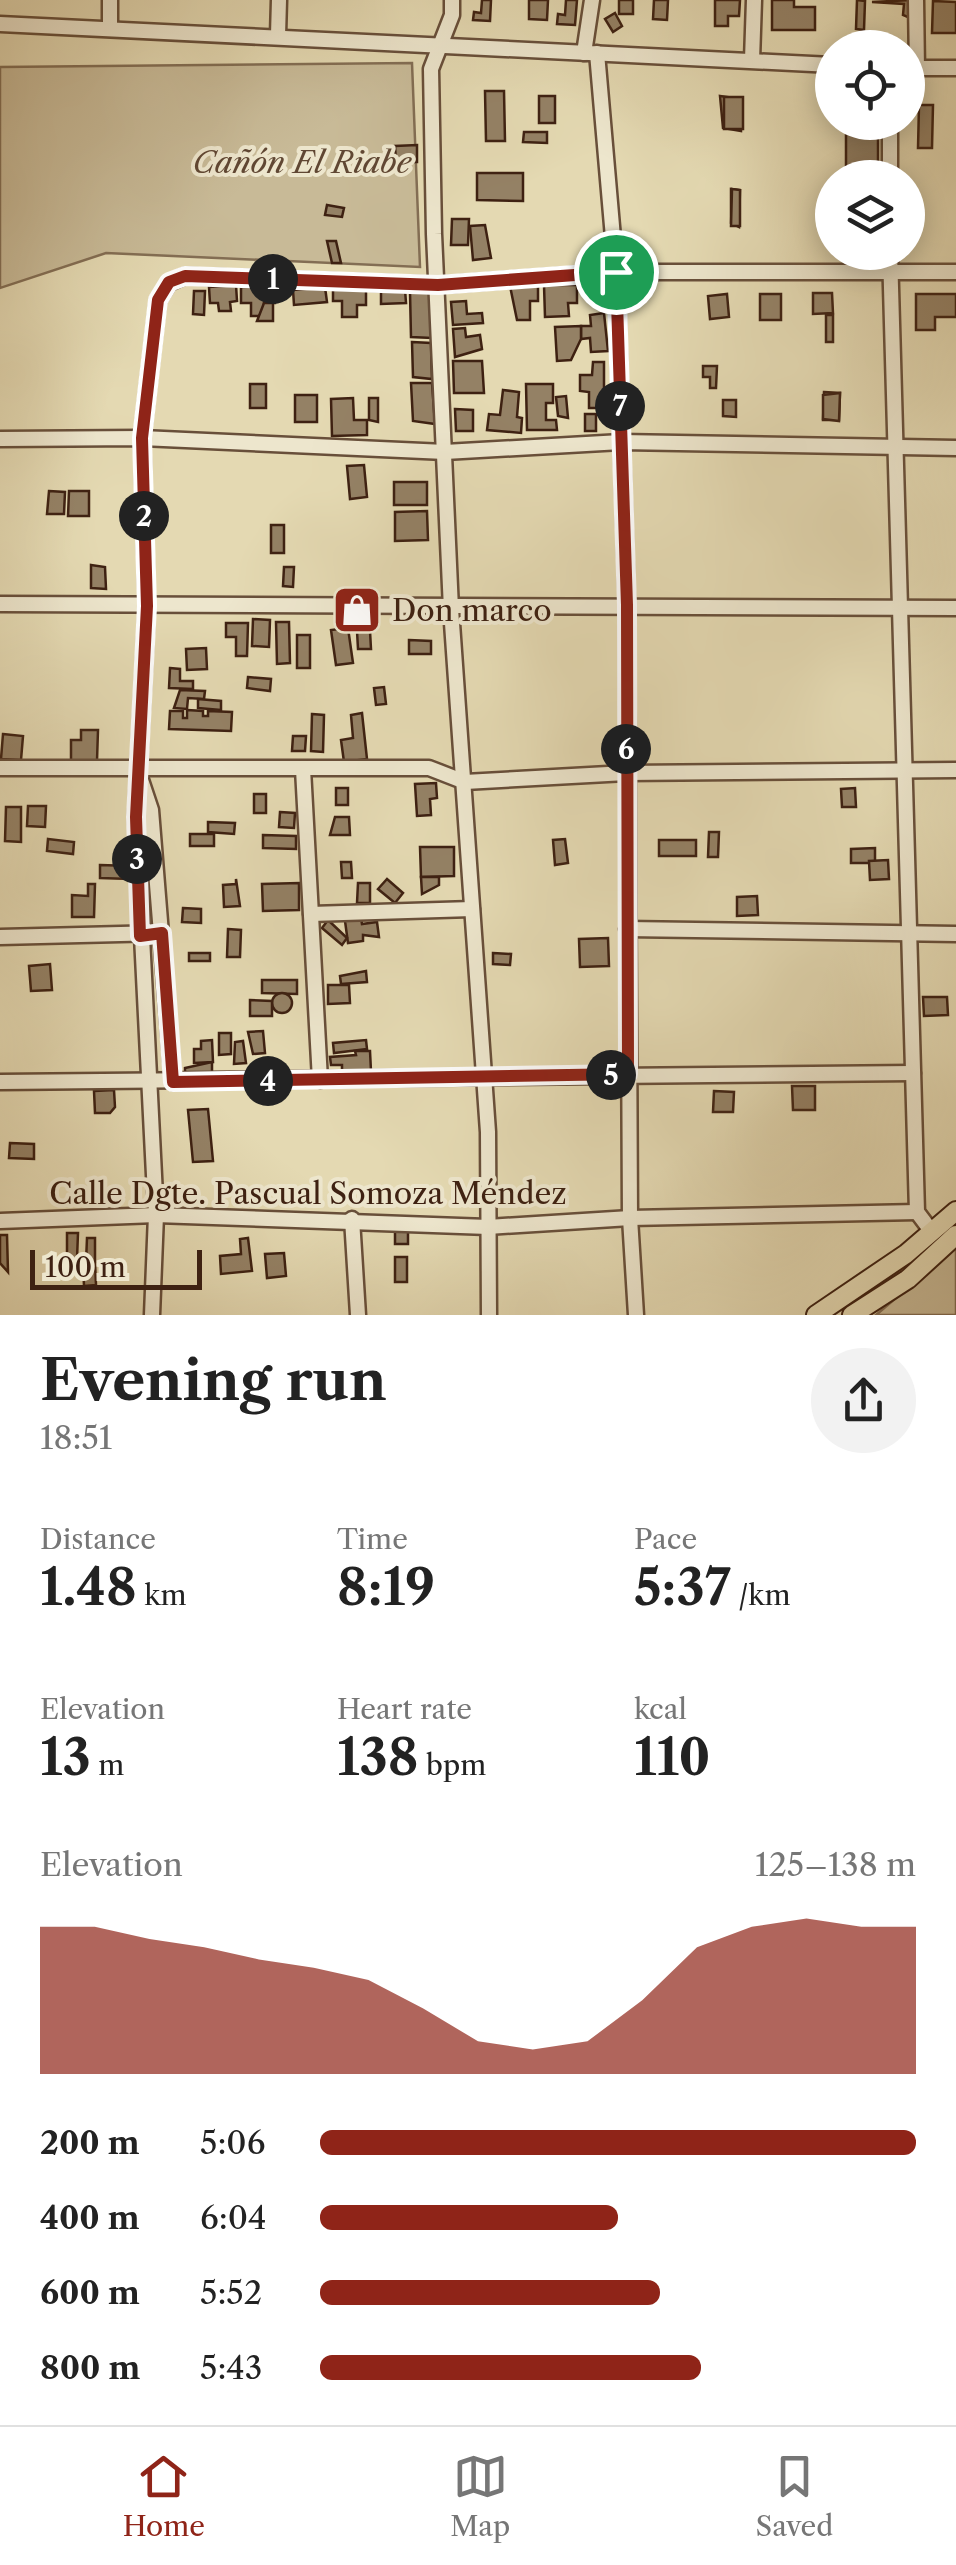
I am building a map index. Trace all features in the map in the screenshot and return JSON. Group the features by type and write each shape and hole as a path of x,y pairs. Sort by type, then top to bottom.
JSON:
{"main road":[{"path":"816,1315 956,1211"},
{"path":"852,1315 908,1279 956,1235"}],"street":[{"path":"110,0 110,28"},
{"path":"278,35 279,0"},
{"path":"452,0 452,14 436,46 431,69 451,610 484,1077 489,1315"},
{"path":"592,0 591,53 616,272 627,605 628,1074 636,1315"},
{"path":"752,60 754,0"},
{"path":"914,30 916,0"},
{"path":"0,24 815,63"},
{"path":"925,68 956,68"},
{"path":"152,1315 156,1215 140,936 138,770 147,606 142,438 158,300 169,282 185,276 438,285 616,272 956,272"},
{"path":"890,272 916,1212 932,1232"},
{"path":"0,439 142,438 444,452 621,442 956,448"},
{"path":"0,604 451,610 627,605 956,608"},
{"path":"0,768 429,768 465,782 626,773 956,770"},
{"path":"303,769 320,1080"},
{"path":"138,770 151,810 173,1082"},
{"path":"311,914 472,909"},
{"path":"627,928 956,934"},
{"path":"0,937 162,933"},
{"path":"0,1082 913,1073"},
{"name":"Calle Dgte. Pascual Somoza Méndez","path":"0,1221 156,1215 352,1219 488,1227 630,1218 916,1212"},
{"path":"352,1219 358,1315"}],"green space":[{"name":"Cañón El Riabe","path":"412,63 420,267 106,253 0,288 0,67"},
{"path":"956,1247 956,1315 876,1315"}],"building":[{"path":"482,0 491,0 490,21 473,20 474,12 481,13"},
{"path":"529,0 548,0 547,20 529,19"},
{"path":"566,0 577,0 575,25 557,24 558,14 565,15"},
{"path":"619,0 633,0 633,14 619,14"},
{"path":"654,0 668,0 667,20 653,19"},
{"path":"715,0 740,0 739,16 728,16 728,26 715,26"},
{"path":"772,0 794,0 794,7 815,7 815,30 772,30"},
{"path":"857,0 865,1 864,30 856,29"},
{"path":"912,0 910,18 903,15 904,4 872,2"},
{"path":"933,1 956,2 956,33 932,33"},
{"path":"615,13 622,26 613,32 605,19"},
{"path":"485,91 504,91 505,141 486,141"},
{"path":"539,96 555,96 555,123 539,123"},
{"path":"720,96 742,99 741,131 723,128"},
{"path":"724,97 743,97 743,129 724,129"},
{"path":"925,105 933,105 932,148 918,148 918,140 925,140"},
{"path":"524,132 547,132 547,143 523,142"},
{"path":"846,140 878,140 878,160 846,160"},
{"path":"417,145 417,162 396,162 395,146"},
{"path":"477,173 523,173 523,201 477,200"},
{"path":"731,189 740,190 739,227 731,223"},
{"path":"732,189 740,190 740,226 731,226"},
{"path":"327,205 344,208 342,217 325,215"},
{"path":"452,219 469,219 468,245 451,245"},
{"path":"485,225 491,258 473,260 470,226"},
{"path":"327,241 336,241 341,263 332,263"},
{"path":"236,285 237,301 230,302 231,311 219,311 218,303 210,303 209,287"},
{"path":"544,285 577,285 577,303 568,303 569,316 545,317"},
{"path":"510,286 538,286 538,301 530,301 530,320 517,320"},
{"path":"241,287 275,287 275,303 264,303 264,316 251,316 251,303 241,303"},
{"path":"325,287 327,302 294,305 293,290"},
{"path":"333,287 366,287 366,305 357,305 357,317 342,317 342,301 333,301"},
{"path":"381,288 405,289 406,303 381,304"},
{"path":"194,291 205,291 204,315 193,314"},
{"path":"410,292 430,292 432,338 411,337"},
{"path":"813,293 832,293 833,313 813,314"},
{"path":"727,294 729,317 710,319 708,296"},
{"path":"760,294 781,294 781,320 760,320"},
{"path":"916,294 956,294 956,317 935,317 935,330 916,330"},
{"path":"466,301 467,314 482,313 483,323 453,325 451,302"},
{"path":"264,303 273,303 273,321 257,321"},
{"path":"604,313 608,351 591,352 590,338 581,339 581,326 591,326 590,315"},
{"path":"826,315 833,315 833,342 826,342"},
{"path":"581,326 581,339 571,360 557,361 555,327"},
{"path":"465,328 466,337 480,335 482,349 455,357 453,329"},
{"path":"412,342 431,343 432,379 413,377"},
{"path":"453,361 482,361 484,393 454,393"},
{"path":"593,362 604,362 604,408 589,408 589,392 580,391 580,375 592,375"},
{"path":"703,366 717,366 716,388 710,388 710,377 703,377"},
{"path":"411,383 432,383 435,424 413,421"},
{"path":"250,384 266,384 266,408 250,408"},
{"path":"526,384 553,384 553,403 546,403 546,420 556,420 557,430 527,430"},
{"path":"503,390 519,392 517,417 522,418 521,433 487,430 489,414 500,415"},
{"path":"824,392 840,393 839,420 823,420"},
{"path":"840,393 839,421 823,419 823,395"},
{"path":"295,395 317,395 317,422 295,422"},
{"path":"566,396 568,418 558,416 556,397"},
{"path":"353,398 354,420 367,420 367,435 332,436 331,399"},
{"path":"369,398 378,398 378,422 369,420"},
{"path":"723,400 736,400 736,417 723,416"},
{"path":"455,409 473,410 473,431 456,431"},
{"path":"585,414 596,414 596,431 585,431"},
{"path":"364,465 367,497 350,499 347,466"},
{"path":"394,482 427,482 427,505 394,505"},
{"path":"49,491 65,492 64,514 47,514"},
{"path":"69,491 89,491 89,516 68,516"},
{"path":"427,511 428,540 395,541 395,512"},
{"path":"271,525 284,525 284,553 271,553"},
{"path":"91,565 105,567 106,589 91,588"},
{"path":"284,567 294,567 293,587 283,586"},
{"path":"253,619 270,620 269,647 252,646"},
{"path":"276,622 289,622 290,663 277,664"},
{"path":"226,623 248,623 247,656 236,656 236,637 226,637"},
{"path":"348,628 353,663 336,665 331,630"},
{"path":"357,631 370,631 371,649 358,649"},
{"path":"297,635 310,635 310,668 297,668"},
{"path":"409,640 431,641 431,654 409,654"},
{"path":"206,648 207,669 187,670 186,649"},
{"path":"170,668 180,669 180,681 193,681 193,689 169,688"},
{"path":"248,677 271,679 270,691 247,688"},
{"path":"384,687 386,704 376,705 374,688"},
{"path":"180,690 205,691 204,699 188,698 187,709 174,708"},
{"path":"198,699 221,701 221,710 198,708"},
{"path":"187,710 203,711 203,716 208,716 208,711 232,712 231,731 169,729 170,711 183,711 183,718 187,718"},
{"path":"362,713 367,759 344,762 341,740 353,738 351,715"},
{"path":"312,714 324,715 323,752 311,751"},
{"path":"81,730 98,730 97,761 71,761 71,740 81,740"},
{"path":"3,734 23,736 21,760 1,759"},
{"path":"293,736 306,736 305,751 292,751"},
{"path":"436,783 437,798 430,799 431,815 417,816 415,784"},
{"path":"336,788 348,788 348,805 336,805"},
{"path":"855,788 856,807 842,807 841,789"},
{"path":"254,794 266,794 266,813 254,813"},
{"path":"28,806 46,806 45,827 27,826"},
{"path":"6,807 21,807 21,842 5,841"},
{"path":"280,812 295,813 294,828 279,827"},
{"path":"335,817 349,817 350,835 330,835"},
{"path":"208,822 235,823 234,834 208,832"},
{"path":"709,832 719,832 718,857 708,857"},
{"path":"190,834 214,834 214,846 190,846"},
{"path":"263,835 296,836 296,849 263,848"},
{"path":"48,839 74,842 73,854 47,851"},
{"path":"565,839 568,863 555,865 553,840"},
{"path":"659,840 696,840 696,856 659,856"},
{"path":"420,847 454,847 454,876 421,877"},
{"path":"875,848 875,863 851,863 851,849"},
{"path":"888,860 889,879 870,880 869,861"},
{"path":"341,862 351,862 352,878 342,878"},
{"path":"100,865 131,866 130,879 100,878"},
{"path":"421,877 439,877 439,885 422,894"},
{"path":"236,879 240,906 224,907 223,885 236,884"},
{"path":"387,879 403,893 395,903 378,889"},
{"path":"299,883 299,910 263,911 262,884"},
{"path":"358,883 370,883 370,903 357,903"},
{"path":"88,884 95,884 94,917 72,917 72,895 88,896"},
{"path":"757,896 758,915 737,916 737,897"},
{"path":"183,908 201,909 201,923 182,922"},
{"path":"361,918 362,924 377,922 379,937 363,935 363,941 348,943 345,921"},
{"path":"328,920 347,938 342,945 322,928"},
{"path":"228,929 241,930 240,957 227,957"},
{"path":"608,938 609,966 580,967 579,939"},
{"path":"189,953 210,953 210,961 189,961"},
{"path":"493,953 511,954 510,965 493,964"},
{"path":"50,964 52,990 31,991 29,966"},
{"path":"366,971 367,982 341,984 340,976"},
{"path":"262,980 297,980 297,994 262,993"},
{"path":"328,985 349,985 350,1003 328,1004"},
{"path":"282,993 292,1003 282,1013 272,1003"},
{"path":"923,997 947,997 948,1015 924,1016"},
{"path":"250,1000 272,1001 272,1016 250,1016"},
{"path":"263,1031 265,1053 253,1054 248,1032"},
{"path":"219,1033 231,1033 231,1054 219,1055"},
{"path":"212,1040 213,1062 194,1063 194,1049 201,1049 201,1041"},
{"path":"366,1040 367,1049 334,1053 333,1043"},
{"path":"243,1041 246,1063 234,1064 235,1042"},
{"path":"355,1051 370,1051 371,1071 342,1072 342,1065 331,1065 330,1057 356,1055"},
{"path":"212,1062 212,1079 185,1080 185,1068"},
{"path":"792,1086 815,1086 815,1110 793,1110"},
{"path":"114,1090 115,1107 110,1113 95,1113 94,1091"},
{"path":"714,1091 734,1092 733,1112 713,1112"},
{"path":"208,1109 213,1161 193,1162 188,1110"},
{"path":"10,1143 34,1144 34,1159 9,1158"},
{"path":"395,1231 408,1231 408,1244 395,1244"},
{"path":"67,1233 78,1233 77,1259 67,1259"},
{"path":"0,1235 7,1235 8,1272 0,1263"},
{"path":"87,1238 95,1238 95,1262 86,1262"},
{"path":"248,1238 252,1271 221,1274 220,1256 241,1254 240,1239"},
{"path":"284,1253 286,1276 267,1278 265,1254"},
{"path":"395,1257 407,1257 407,1282 395,1282"},
{"path":"95,1262 96,1285 84,1286 83,1263"}],"place":[{"name":"Don marco","path":"357,610"}],"route":[{"path":"616,272 627,605 628,1074 173,1082 162,933 140,936 136,817 147,606 142,438 158,300 169,282 185,276 438,285 616,272"}]}
